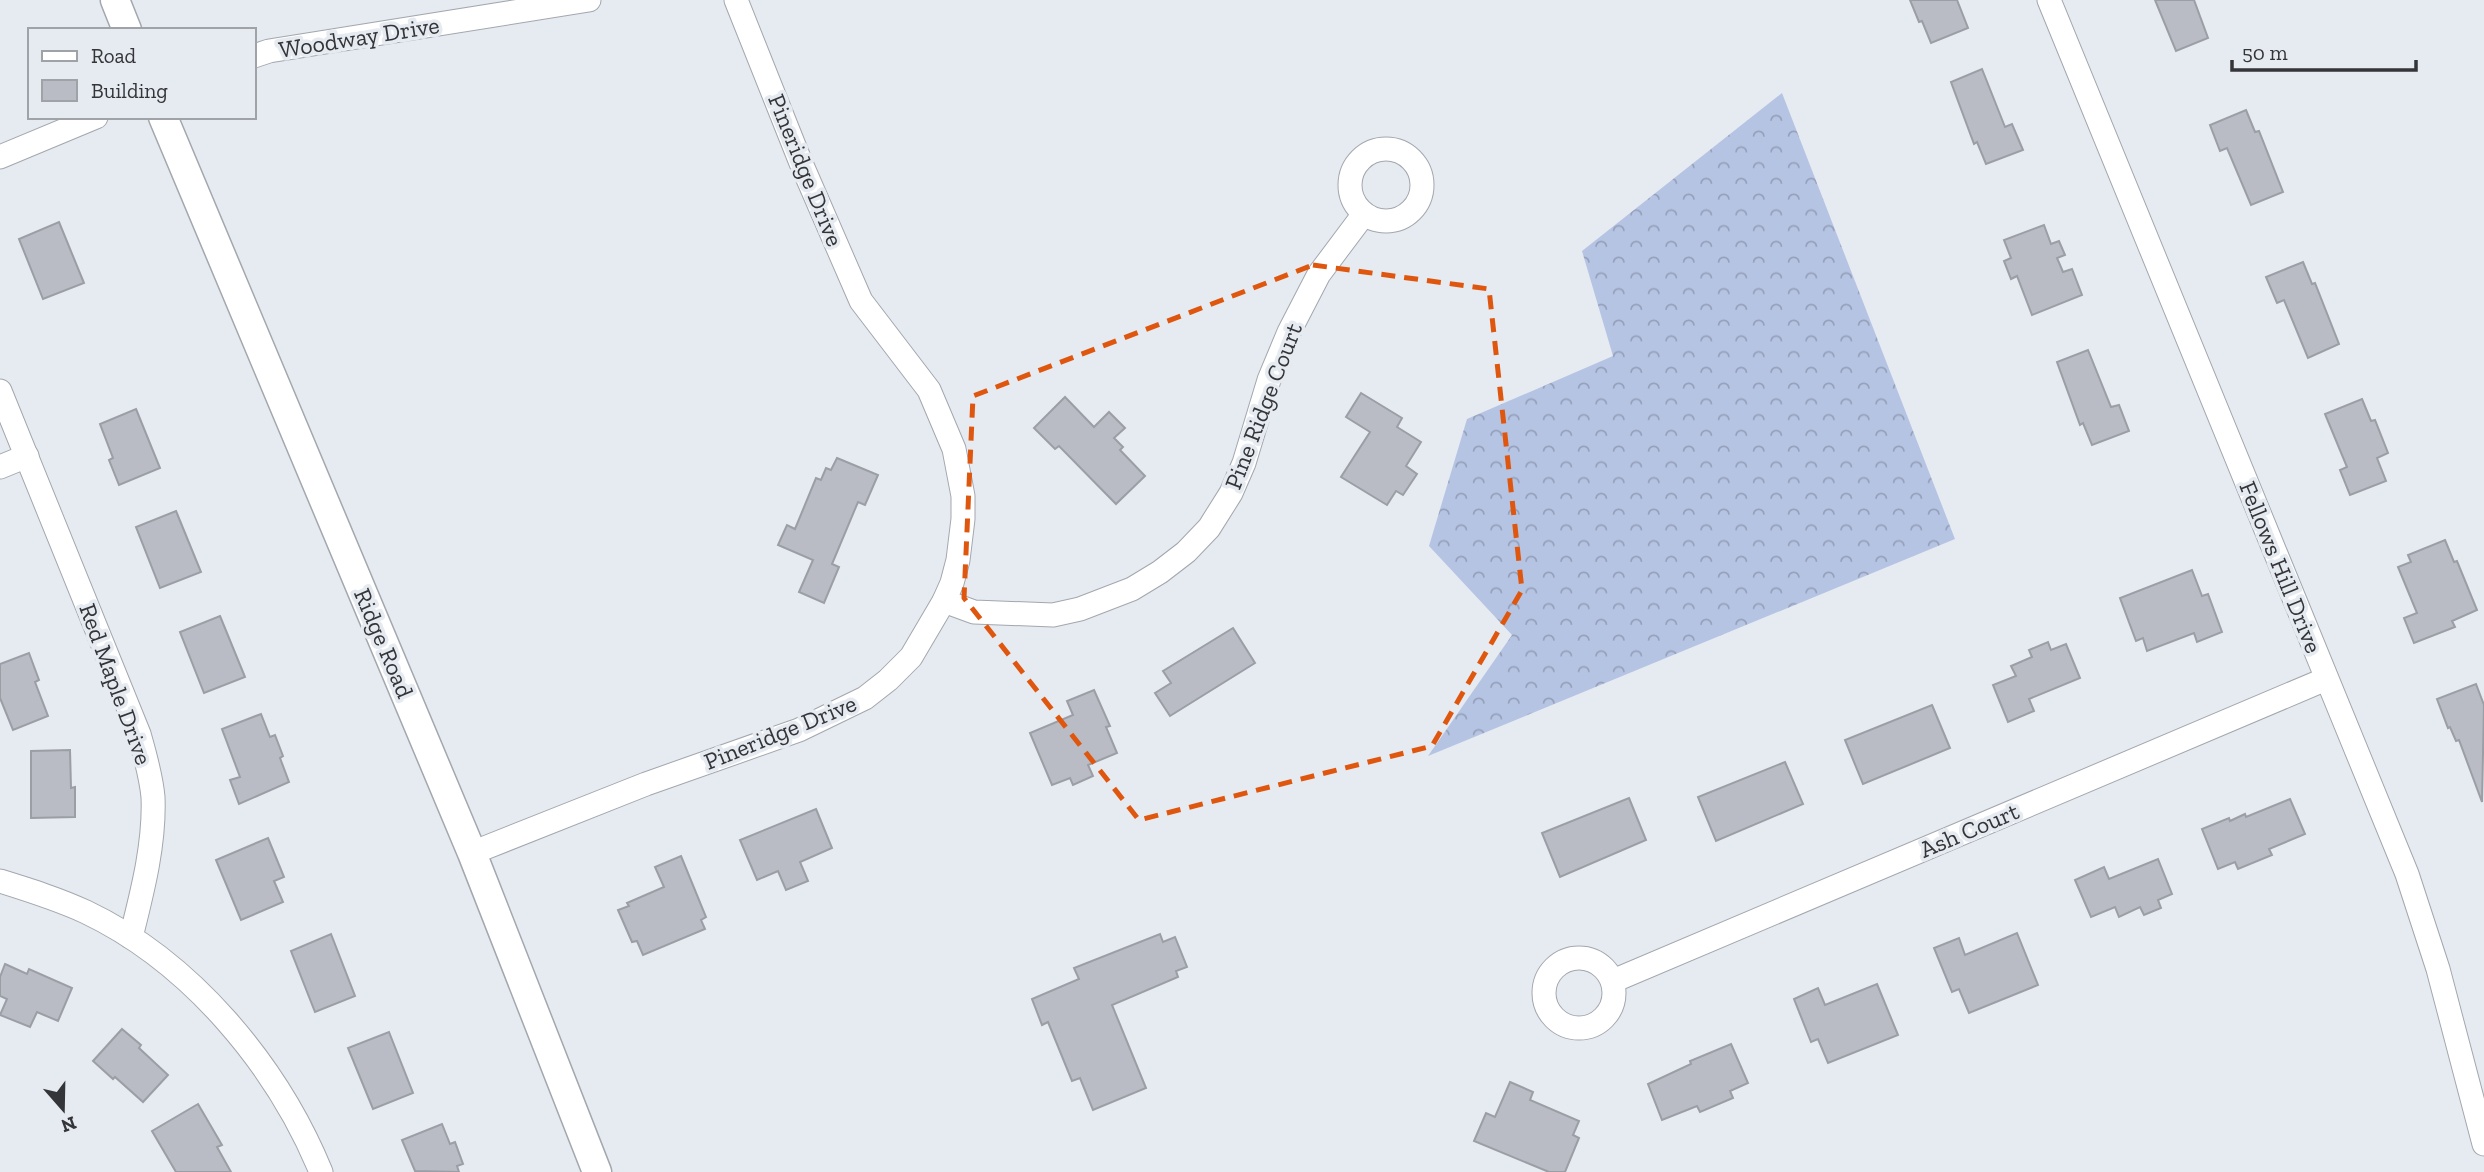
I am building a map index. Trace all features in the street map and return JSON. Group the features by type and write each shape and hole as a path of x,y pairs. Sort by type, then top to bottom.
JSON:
{"street":[{"path":"115,0 126,28"},
{"name":"Woodway Drive","path":"256,55 281,49 589,0"},
{"name":"Pineridge Drive","path":"472,853 646,784 799,730 865,698 911,657 944,601 958,560 964,519 964,496 954,449 929,390 861,301 801,163 736,0"},
{"name":"Fellows Hill Drive","path":"2049,0 2407,874 2438,969 2484,1144"},
{"path":"0,157 91,119"},
{"name":"Ridge Road","path":"164,119 472,853 597,1172"},
{"name":"Pine Ridge Court","path":"944,601 974,612 1053,615 1080,610 1132,589 1186,552 1209,528 1231,493 1244,463 1269,380 1289,332 1320,274 1364,214"},
{"name":"Red Maple Drive","path":"0,391 139,734 148,765 153,798 152,831 131,937"},
{"path":"0,467 27,457"},
{"name":"Ash Court","path":"1613,981 2326,679"},
{"path":"0,881 41,893 87,912 131,937 192,986 226,1020 263,1066 295,1116 321,1172"}],"highlighted area":[{"path":"1313,265 1489,289 1522,590 1432,746 1139,820 964,598 973,396"}],"green space":[{"path":"1782,93 1955,539 1428,756 1512,635 1429,546 1467,419 1613,356 1582,251"}],"building":[{"path":"1910,0 1957,0 1968,28 1931,43"},
{"path":"2155,0 2194,0 2208,38 2176,51"},
{"path":"1982,69 2005,127 2012,124 2023,150 1986,164 1977,142 1974,144 1951,82"},
{"path":"2246,110 2255,132 2259,131 2283,192 2251,205 2227,148 2220,151 2210,125"},
{"path":"59,222 84,283 43,299 19,239"},
{"path":"2044,225 2051,244 2059,241 2065,255 2057,258 2063,272 2072,269 2082,295 2032,315 2017,276 2011,279 2004,261 2011,258 2004,240"},
{"path":"2303,262 2312,284 2315,283 2339,344 2308,358 2284,300 2277,303 2266,277"},
{"path":"2088,350 2111,407 2119,405 2129,431 2092,445 2083,423 2080,425 2057,362"},
{"path":"1361,393 1402,418 1397,427 1421,442 1406,466 1417,474 1403,495 1396,491 1387,505 1341,477 1370,432 1346,417"},
{"path":"1065,397 1094,427 1109,412 1125,428 1114,438 1123,447 1120,450 1145,476 1116,504 1059,446 1055,449 1034,428"},
{"path":"2362,399 2371,421 2375,420 2388,453 2377,458 2386,481 2350,495 2340,470 2347,467 2325,414"},
{"path":"136,409 160,468 119,485 109,460 113,458 100,424"},
{"path":"837,458 878,475 865,505 858,502 832,564 839,567 824,603 799,592 813,560 778,545 787,525 795,529 816,478 821,480 826,468 831,470"},
{"path":"176,511 201,572 160,588 136,527"},
{"path":"2445,540 2454,562 2457,561 2477,610 2452,621 2455,627 2414,643 2404,618 2417,613 2398,567 2411,562 2408,555"},
{"path":"2192,570 2202,596 2208,594 2222,632 2197,642 2194,633 2147,651 2143,638 2136,641 2120,598"},
{"path":"220,616 245,677 204,693 180,632"},
{"path":"1233,628 1255,663 1170,716 1155,693 1171,683 1163,671"},
{"path":"2048,642 2051,650 2066,644 2080,678 2029,699 2034,711 2008,722 1993,685 2016,676 2011,666 2032,657 2029,650"},
{"path":"29,653 39,680 35,682 48,716 13,730 0,698 0,664"},
{"path":"2476,684 2484,705 2482,802 2459,740 2456,741 2450,727 2448,728 2437,699"},
{"path":"1094,690 1110,726 1106,727 1117,753 1088,765 1093,776 1073,785 1070,778 1052,785 1030,733 1073,715 1067,701"},
{"path":"1932,705 1950,748 1863,784 1845,740"},
{"path":"261,714 270,737 275,735 289,782 239,804 230,780 240,777 222,729"},
{"path":"70,750 71,788 75,787 75,817 31,818 31,751"},
{"path":"1785,762 1803,804 1716,841 1698,797"},
{"path":"1629,798 1646,840 1560,877 1542,833"},
{"path":"2290,799 2305,834 2269,849 2272,855 2238,869 2235,862 2218,869 2202,829 2229,818 2230,821 2245,814 2246,817"},
{"path":"816,809 832,848 800,862 808,881 786,890 778,871 757,880 740,840"},
{"path":"268,838 284,877 274,881 283,902 241,920 216,860"},
{"path":"681,856 706,917 701,920 705,929 643,955 637,941 632,942 618,910 629,906 627,903 664,887 655,867"},
{"path":"2158,859 2172,894 2158,900 2161,908 2144,915 2140,907 2119,917 2115,907 2091,917 2075,880 2104,867 2109,879"},
{"path":"2017,933 2038,985 1969,1013 1959,989 1952,992 1934,948 1959,938 1965,955"},
{"path":"331,934 355,996 315,1012 291,951"},
{"path":"1160,934 1163,942 1175,937 1187,967 1176,971 1178,977 1112,1005 1146,1088 1093,1110 1080,1078 1072,1081 1048,1022 1042,1025 1032,999 1079,979 1074,968"},
{"path":"5,964 27,974 29,969 72,988 58,1021 37,1012 30,1027 0,1015 7,999 0,996 0,977"},
{"path":"1877,984 1898,1035 1828,1063 1818,1039 1811,1042 1794,999 1818,988 1825,1005"},
{"path":"122,1029 141,1045 139,1048 168,1075 143,1102 93,1061"},
{"path":"389,1032 413,1093 373,1109 348,1048"},
{"path":"1731,1044 1748,1083 1730,1091 1733,1098 1700,1112 1697,1106 1662,1120 1648,1084 1691,1064 1690,1061"},
{"path":"1510,1082 1533,1092 1530,1100 1579,1121 1573,1135 1579,1138 1565,1172 1549,1172 1474,1141 1486,1113 1495,1117"},
{"path":"198,1104 222,1145 217,1147 231,1172 176,1172 152,1131"},
{"path":"442,1124 450,1144 455,1142 463,1164 457,1166 459,1172 415,1171 402,1140"}]}
